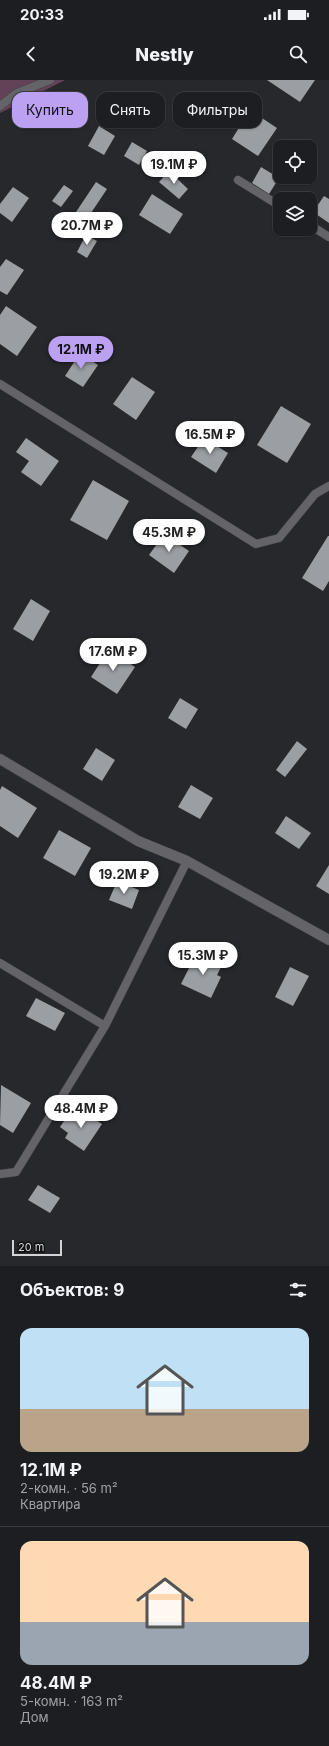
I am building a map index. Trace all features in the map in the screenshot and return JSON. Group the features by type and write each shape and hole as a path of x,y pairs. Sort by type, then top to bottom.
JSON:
{"street":[{"path":"0,759 138,841 187,860 329,940"}],"lane":[{"path":"0,106 17,93 50,80"},
{"path":"238,180 273,202"},
{"path":"317,229 329,237"},
{"path":"0,384 256,544 279,538 315,494 329,486"},
{"path":"0,1174 16,1172 105,1026 187,860"},
{"path":"0,963 105,1026"}],"shaded area":[{"path":"0,80 65,80 41,92 12,92 12,107 0,113"}],"building":[{"path":"267,80 315,80 300,102"},
{"path":"262,118 277,128 258,156 232,139 239,128 262,128"},
{"path":"98,128 102,128 115,136 104,155 88,146"},
{"path":"132,142 147,151 139,165 124,156"},
{"path":"261,167 273,174 273,184 275,184 269,194 252,183"},
{"path":"169,171 188,189 179,199 159,182"},
{"path":"96,182 107,189 85,222 74,215"},
{"path":"64,185 73,191 61,207 52,201"},
{"path":"13,187 29,198 12,222 0,213 0,204"},
{"path":"152,194 183,214 170,234 139,215"},
{"path":"324,196 329,199 329,223 317,215 317,206"},
{"path":"86,235 97,241 87,258 77,252"},
{"path":"6,259 24,270 7,295 0,291 0,267"},
{"path":"6,306 37,327 17,356 0,344 0,315"},
{"path":"80,353 98,365 83,387 65,376"},
{"path":"132,377 155,392 136,420 113,404"},
{"path":"281,406 311,424 287,463 257,445"},
{"path":"26,438 59,461 41,486 21,472 29,461 16,452"},
{"path":"204,438 228,453 216,473 191,457"},
{"path":"93,480 129,501 107,540 70,520"},
{"path":"164,534 189,551 174,573 149,555"},
{"path":"328,536 329,581 323,591 302,578"},
{"path":"31,599 50,611 33,641 13,629"},
{"path":"109,649 135,667 117,694 91,677"},
{"path":"180,698 198,709 186,729 168,718"},
{"path":"297,741 307,749 285,777 276,770"},
{"path":"96,748 115,760 102,781 83,769"},
{"path":"191,785 213,798 200,819 178,807"},
{"path":"2,786 37,808 18,838 0,826 0,790"},
{"path":"286,816 311,833 299,849 275,833"},
{"path":"59,830 91,848 75,876 43,858"},
{"path":"329,865 329,894 316,886"},
{"path":"117,881 139,890 132,909 109,900"},
{"path":"200,955 222,965 217,975 221,977 211,998 181,984 192,962 195,964"},
{"path":"290,967 309,976 293,1006 275,997"},
{"path":"36,998 65,1013 55,1031 26,1016"},
{"path":"1,1085 31,1103 13,1133 0,1125"},
{"path":"79,1109 102,1124 84,1151 65,1138 68,1133 60,1127 70,1112 74,1116"},
{"path":"38,1185 60,1198 50,1213 28,1200"}]}
